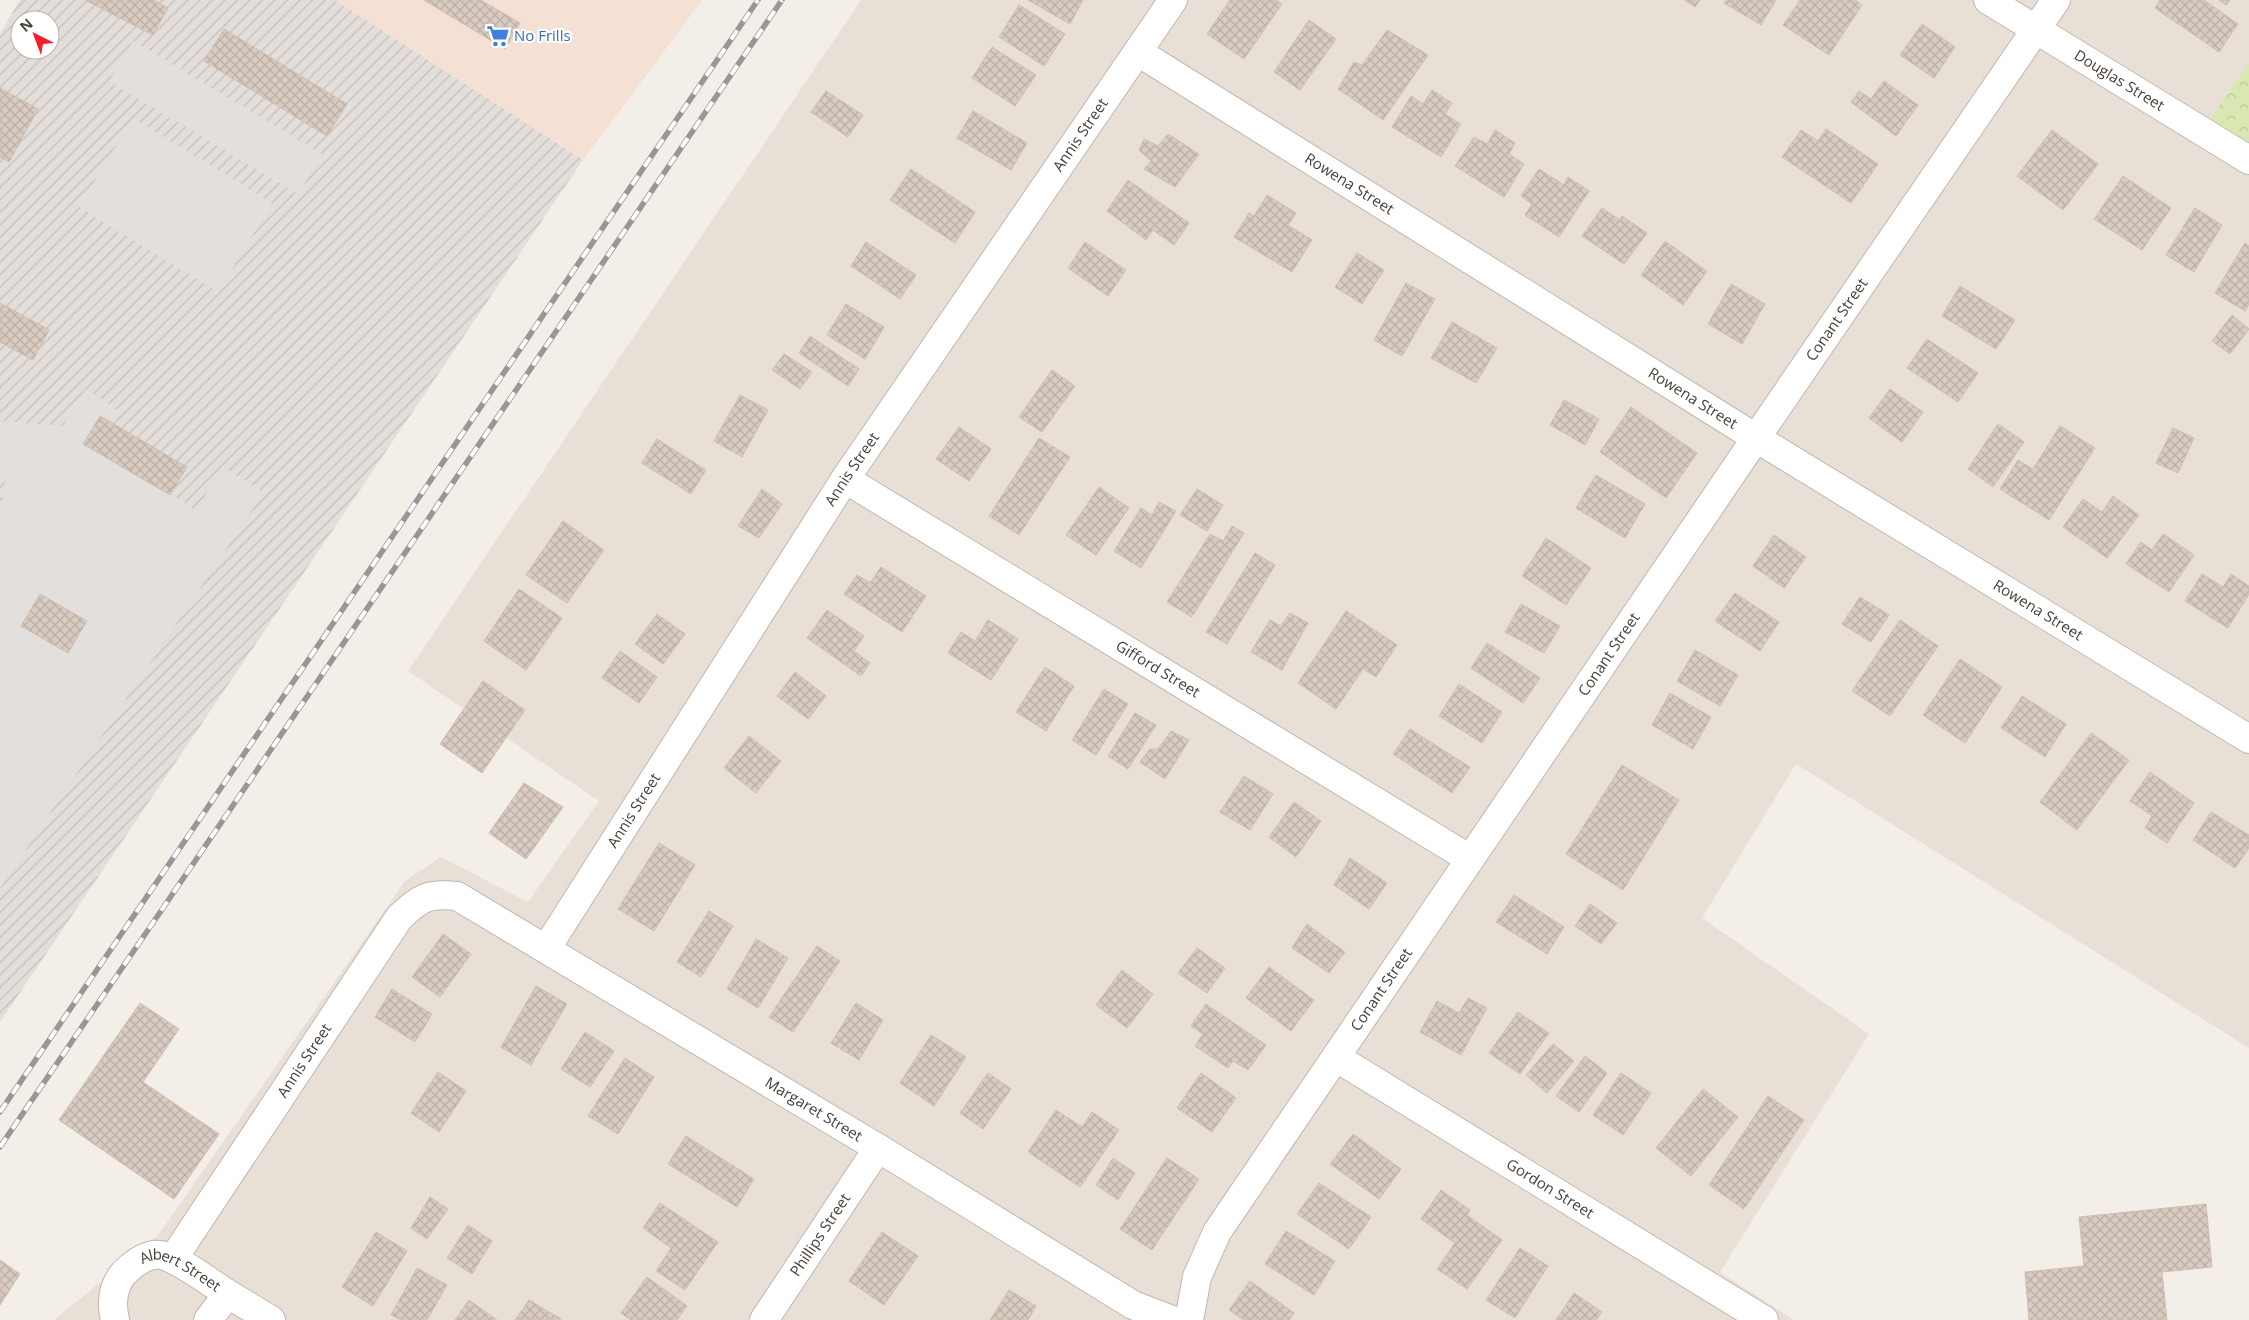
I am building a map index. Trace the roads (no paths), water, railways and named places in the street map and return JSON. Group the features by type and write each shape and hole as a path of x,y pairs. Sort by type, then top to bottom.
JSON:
{"street":[{"name":"Annis Street","path":"546,949 845,480 1173,0"},
{"name":"Douglas Street","path":"1988,0 2249,160"},
{"name":"Conant Street","path":"1189,1320 1197,1277 1217,1232 2056,0"},
{"name":"Rowena Street","path":"1138,52 1756,438 2249,739"},
{"name":"Gifford Street","path":"845,480 1470,859"},
{"name":"Annis Street","path":"173,1259 399,918 419,900 441,894 457,896"},
{"name":"Margaret Street","path":"457,896 878,1148 1133,1305 1172,1320"},
{"name":"Gordon Street","path":"1337,1058 1764,1320"},
{"name":"Phillips Street","path":"764,1320 878,1148"},
{"name":"Albert Street","path":"115,1320 112,1307 114,1291 120,1277 131,1266 145,1258 160,1255 173,1259 271,1320"},
{"name":"Albert Street","path":"208,1320 228,1294"}],"railway":[{"path":"0,1112 758,0"},
{"path":"0,1147 782,0"}],"place":[{"name":"No Frills","path":"498,36"}]}
